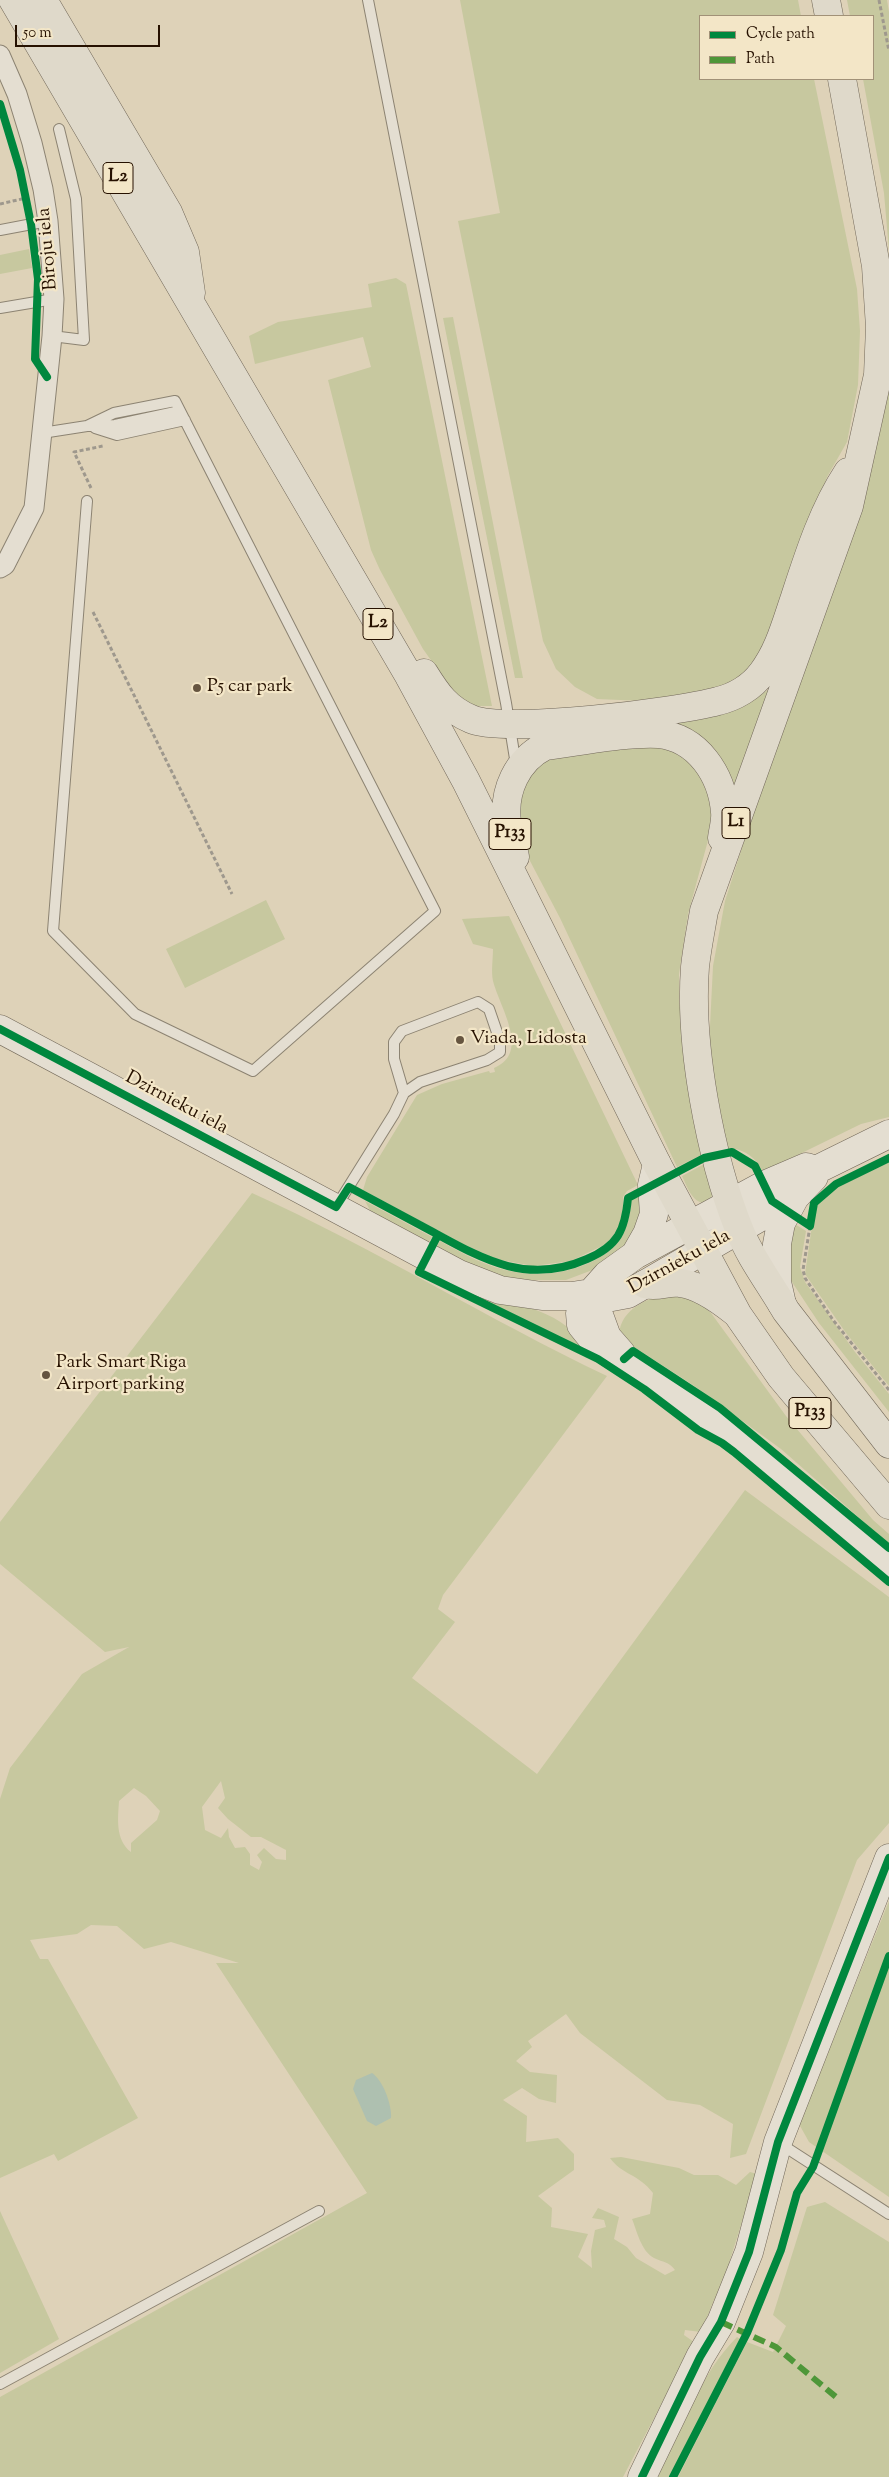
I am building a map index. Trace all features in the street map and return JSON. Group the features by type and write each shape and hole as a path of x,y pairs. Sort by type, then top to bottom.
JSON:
{"main road":[{"name":"L2","path":"13,0 409,676 466,781 524,897"},
{"path":"43,0 168,212 185,252 192,304"},
{"path":"826,0 829,15"},
{"name":"L1","path":"739,1230 715,1155 703,1093 694,1009 695,967 704,911 849,506 878,375 880,304 876,266 842,80"},
{"path":"528,736 560,722 671,710 719,701 736,694 752,684 762,674 775,654 809,554 832,496 860,454"},
{"path":"314,512 348,542 401,636 442,701 471,719 528,736 658,734 686,743 701,754 714,770 725,812 717,877"},
{"name":"P133","path":"528,736 534,751 516,770 507,797 506,822 524,897 668,1168 690,1225 738,1315 787,1384 889,1505"},
{"name":"P133","path":"739,1230 771,1290 889,1444"},
{"path":"645,1284 655,1287 680,1283 690,1285 716,1297 738,1315"}],"street":[{"name":"Biroju iela","path":"0,56 17,94 32,142 40,222 54,299 52,336 34,508 5,565 0,568"},
{"name":"Dzirnieku iela","path":"0,1030 459,1274 500,1290 572,1296 591,1293 612,1297 628,1294 739,1230 803,1204"},
{"path":"782,1304 777,1282 778,1244 781,1223 803,1204 816,1170 889,1134"},
{"path":"636,1255 648,1234 654,1214 652,1185 668,1168"},
{"name":"Dzirnieku iela","path":"591,1293 607,1276 636,1255 730,1203 796,1171 806,1168 816,1170"},
{"path":"591,1293 607,1337 620,1350 624,1359 710,1419 770,1465 889,1565"},
{"path":"642,2477 700,2357 721,2322 749,2252 778,2142 889,1858"}],"lane":[{"name":"P133","path":"368,0 414,230 528,736 516,770"},
{"path":"835,0 838,15"},
{"path":"846,80 848,108"},
{"path":"52,336 84,340 76,198 59,128"},
{"path":"0,230 40,222"},
{"path":"0,308 54,299"},
{"path":"87,426 114,414 175,400 435,911 253,1071 135,1014 53,931 87,501"},
{"path":"42,433 87,426 116,425 180,410"},
{"path":"87,426 117,435 185,420"},
{"path":"336,1208 394,1114 404,1093 420,1082 487,1060 500,1052 500,1041 490,1009 478,1002 402,1030 394,1042 394,1059 404,1093"},
{"path":"778,2142 889,2214"},
{"path":"0,2384 319,2211"}],"path":[{"path":"879,0 889,51"},
{"path":"24,189 26,198 40,222"},
{"path":"0,204 26,198"},
{"path":"84,472 92,489"},
{"path":"93,611 232,894"},
{"path":"732,1152 748,1160 758,1172"},
{"path":"668,1168 704,1158"},
{"path":"623,1228 628,1198 633,1194"},
{"path":"803,1204 803,1270 805,1278 833,1320 889,1390"},
{"path":"529,1270 560,1268 592,1257"}],"green space":[{"path":"460,0 798,0 801,15 699,15 699,80 814,80 857,289 860,331 858,385 847,442 827,477 773,637 740,682 667,702 597,699 575,687 556,669 543,641 458,221 500,213"},
{"path":"847,0 887,0 889,12 889,251 884,193 863,80 874,80 874,15 850,15"},
{"path":"29,249 32,268 0,274 0,255"},
{"path":"396,278 406,284 492,706 476,706 458,698 423,649 371,550 328,380 371,367 363,337 255,364 249,336 278,322 372,307 368,284"},
{"path":"453,317 523,678 515,678 443,318"},
{"path":"889,378 889,1117 861,1124 763,1172 757,1162 748,1154 737,1149 725,1149 709,1046 713,966 725,901 841,557 881,428"},
{"path":"770,689 735,788 659,726 742,705"},
{"path":"672,746 708,779 713,822 688,914 679,974 679,1002 703,1154 677,1167 560,918 519,840 516,798 536,762 563,752"},
{"path":"266,900 285,939 185,988 166,949"},
{"path":"509,916 638,1185 627,1191 623,1197 623,1213 619,1227 608,1243 571,1261 533,1266 496,1259 463,1244 363,1190 367,1177 417,1095 442,1084 489,1071 490,1073 495,1072 494,1068 505,1061 510,1052 512,1041 510,1029 493,981 493,949 473,944 462,919"},
{"path":"889,1160 889,1386 846,1333 805,1274 815,1205 839,1186"},
{"path":"706,1163 713,1195 705,1203 693,1197 682,1176"},
{"path":"252,1193 342,1237 607,1376 443,1595 438,1609 455,1622 412,1678 537,1774 745,1490 889,1597 889,1823 857,1860 746,2154 730,2158 733,2124 700,2105 667,2100 580,2033 566,2014 528,2041 532,2047 516,2061 530,2072 557,2075 556,2103 539,2099 522,2088 503,2100 527,2116 526,2142 558,2138 574,2154 574,2170 538,2196 552,2208 551,2227 588,2234 578,2257 592,2268 591,2251 595,2230 606,2227 604,2220 592,2218 598,2208 619,2217 614,2239 627,2247 636,2258 665,2275 675,2270 646,2251 632,2219 650,2214 653,2193 642,2182 620,2168 610,2158 621,2157 679,2168 694,2175 718,2175 736,2185 750,2172 757,2174 730,2260 725,2285 714,2300 701,2332 685,2330 684,2335 694,2342 623,2477 0,2477 0,2397 367,2193 216,1963 239,1963 171,1942 144,1949 117,1926 91,1925 77,1934 30,1940 40,1959 48,1959 138,2118 58,2161 54,2154 0,2178 0,1799 10,1768 82,1674 129,1647 105,1652 0,1564 0,1522","holes":["221,1781 225,1798 218,1808 228,1819 251,1837 261,1837 286,1850 286,1860 276,1859 264,1848 257,1855 262,1862 259,1870 250,1865 250,1854 245,1847 235,1848 229,1837 228,1828 221,1838 205,1830 202,1807","134,1788 146,1796 160,1811 157,1820 131,1843 131,1852 122,1841 118,1814 119,1801"]},
{"path":"642,1195 644,1203 636,1236 603,1266 566,1280 509,1280 435,1249 440,1241 486,1264 515,1272 555,1273 574,1269 592,1262 608,1251 620,1238 628,1221 631,1200"},
{"path":"365,1201 432,1237 427,1245 372,1214"},
{"path":"790,1221 806,1231 800,1267 805,1282 855,1352 889,1394 889,1412 819,1323 790,1279"},
{"path":"471,1292 539,1311 554,1318 581,1339 593,1354 468,1295"},
{"path":"671,1292 694,1297 711,1313 786,1416 873,1520 889,1534 889,1544 781,1449 693,1385 631,1345 619,1334 625,1317 631,1311 645,1301"},
{"path":"889,1901 889,2197 809,2142 799,2124"},
{"path":"825,2202 889,2242 889,2477 678,2477 747,2342 773,2352 786,2326 773,2315 807,2207"},
{"path":"0,2211 59,2339 0,2373"},
{"path":"737,2337 740,2339 669,2477 658,2477 702,2385 724,2351"}],"shaded area":[{"path":"372,2073 383,2087 391,2113 391,2118 376,2126 367,2121 353,2089 356,2080"}],"marked path":[{"path":"721,2322 776,2347 836,2397"}],"cycle path":[{"path":"0,104 20,170 31,224 38,279 35,359 47,377"},
{"path":"0,1029 336,1207 349,1187 470,1252 507,1266 526,1269 545,1270 566,1266 598,1254 618,1236 625,1219 628,1198 704,1158 732,1152 755,1166 772,1201 810,1226 814,1203 836,1184 889,1158"},
{"path":"438,1235 419,1272 598,1359 644,1389 698,1430 734,1452 889,1582"},
{"path":"624,1359 633,1351 720,1408 889,1548"},
{"path":"642,2477 700,2357 721,2322 749,2252 778,2142 889,1858"},
{"path":"673,2477 747,2333 781,2250 797,2193 813,2167 889,1956"}],"place":[{"name":"P5 car park","path":"197,688"},
{"name":"Viada, Lidosta","path":"460,1040"},
{"name":"Park Smart Riga Airport parking","path":"46,1375"}]}
